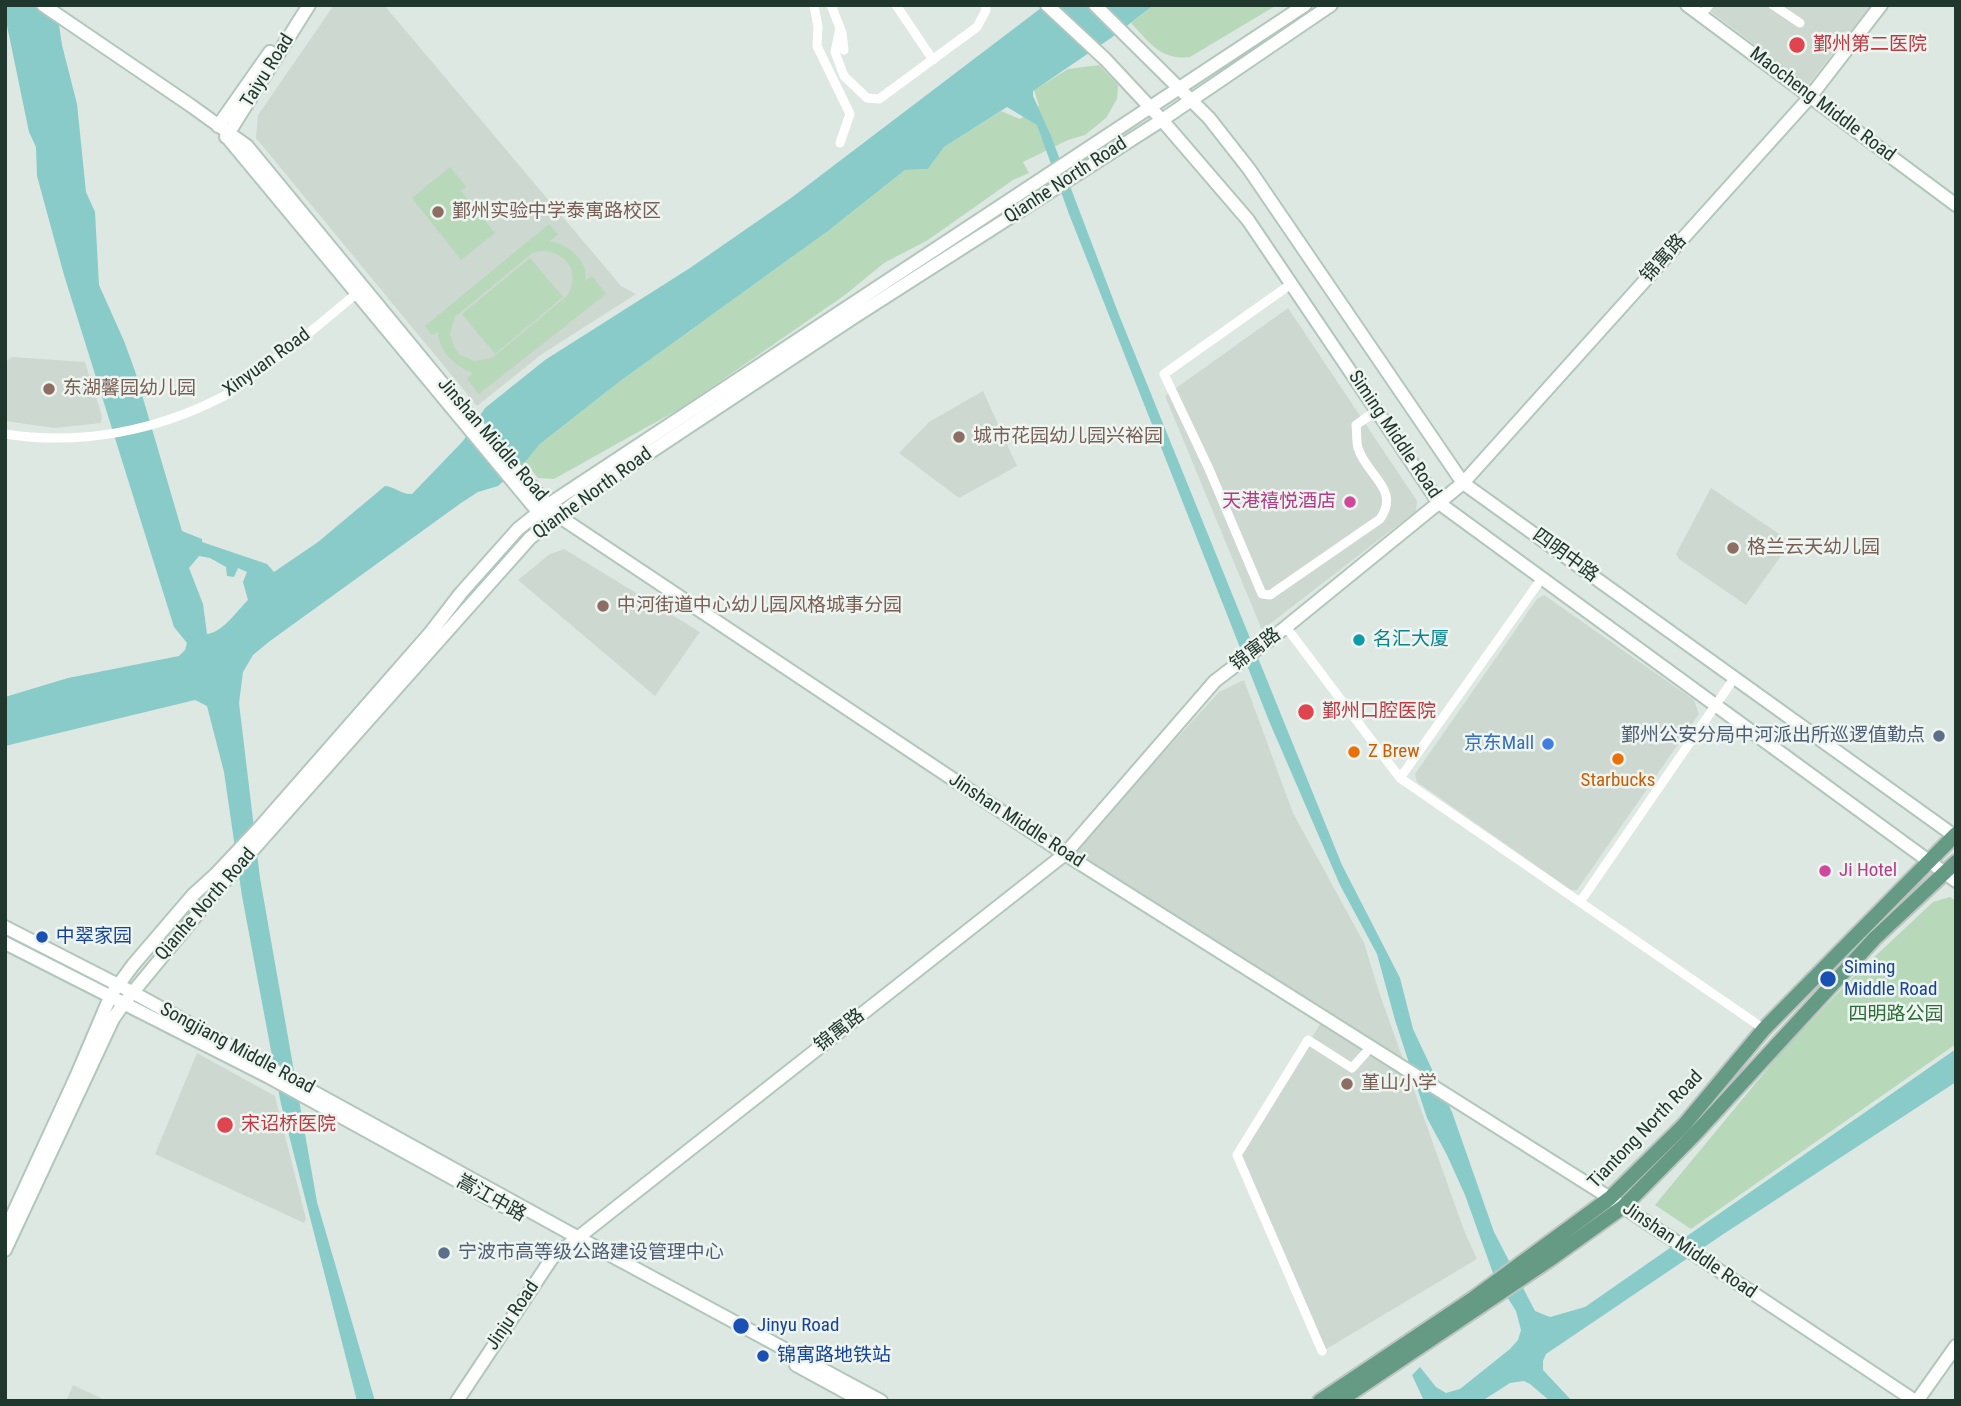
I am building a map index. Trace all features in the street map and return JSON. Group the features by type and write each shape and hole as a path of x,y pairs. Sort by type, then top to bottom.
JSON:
{"main road":[{"name":"Jinshan Middle Road","path":"43,5 247,146 467,420"},
{"name":"Taiyu Road","path":"224,132 235,104 301,5"},
{"name":"Taiyu Road","path":"224,132 309,5"},
{"name":"Siming Middle Road","path":"1047,5 1151,108 1248,220 1439,503 1950,877"},
{"path":"1095,5 1191,100"},
{"name":"Qianhe North Road","path":"5,1250 113,1019 128,997 264,831 530,538 548,514 1025,190 1305,5"},
{"name":"Qianhe North Road","path":"548,514 1162,120 1331,5"},
{"name":"Maocheng Middle Road","path":"1688,5 1705,10 1810,97 1956,205"},
{"name":"锦寓路","path":"574,1239 1065,854 1215,681 1463,483 1810,97 1881,5"},
{"name":"四明中路","path":"1191,100 1209,118 1249,169 1463,483 1955,836"},
{"name":"Jinshan Middle Road","path":"224,132 356,294 548,514 1065,854 1616,1203 1916,1401"},
{"name":"Qianhe North Road","path":"5,1231 114,990 194,895 264,831"},
{"name":"Tiantong North Road","path":"1320,1401 1475,1298 1524,1269 1616,1203 1764,1029 1955,836"},
{"path":"1616,1203 1694,1135 1875,938 1950,877 1956,862"},
{"name":"Songjiang Middle Road","path":"5,927 114,990"},
{"name":"Songjiang Middle Road","path":"5,943 128,997 574,1239"},
{"path":"574,1239 862,1401"},
{"path":"574,1239 881,1401"},
{"name":"Jinju Road","path":"457,1401 552,1258 574,1239"},
{"path":"1339,1401 1493,1298 1524,1269"},
{"path":"1916,1401 1956,1346"}],"street":[{"path":"814,5 818,27 817,46 850,114 840,143"},
{"path":"831,5 840,28 844,50"},
{"path":"897,5 933,59"},
{"path":"840,28 835,52 844,76 867,98 879,99 977,27 986,10 985,5"},
{"path":"1773,5 1800,23"},
{"path":"1291,284 1164,374 1209,469 1262,594 1270,595 1380,519 1388,508 1387,494 1358,449 1356,425 1376,411"},
{"name":"Xinyuan Road","path":"5,434 74,439 176,418 226,395 274,361 356,294"},
{"path":"1400,778 1542,579"},
{"path":"1286,627 1400,778 1764,1029"},
{"path":"1580,902 1735,677"},
{"path":"1322,1352 1237,1156 1308,1040 1352,1068 1371,1047"}],"shaded area":[{"name":"鄞州实验中学泰寓路校区","path":"334,5 384,5 621,286 636,294 542,354 477,406 256,138 258,115"},
{"name":"鄞州第二医院","path":"1702,5 1871,5 1808,85"},
{"path":"1288,308 1417,501 1416,511 1262,630 1165,396"},
{"name":"东湖馨园幼儿园","path":"12,357 85,362 102,416 101,423 55,428 5,421 5,362"},
{"name":"城市花园幼儿园兴裕园","path":"983,391 1017,466 959,498 899,453 929,422"},
{"name":"格兰云天幼儿园","path":"1711,488 1791,542 1746,605 1679,559 1676,554"},
{"name":"中河街道中心幼儿园风格城事分园","path":"564,549 700,632 655,696 518,580 550,554"},
{"path":"1544,595 1694,700 1699,714 1577,890 1571,890 1417,782 1415,774 1537,599"},
{"name":"堇山小学","path":"1244,680 1293,813 1364,943 1465,1233 1477,1259 1323,1351 1240,1155 1327,1013 1072,852 1219,692"},
{"name":"宋诏桥医院","path":"197,1053 275,1096 306,1219 304,1223 155,1154"},
{"path":"73,1385 107,1401 66,1401"}],"green space":[{"path":"1154,5 1277,5 1190,57 1180,57 1156,49 1131,23"},
{"path":"1099,65 1118,85 1117,99 1106,118 1085,135 1068,140 1023,162 1029,173 1013,180 928,240 884,263 845,295 683,407 554,479 538,478 525,462 540,444 619,382 828,231 905,170 928,169 944,147 1001,111 1020,119 1039,106 1034,90 1068,69"},
{"path":"450,167 466,187 461,191 495,233 461,260 412,198"},
{"path":"549,224 558,234 550,241 576,255 584,267 585,281 592,276 606,294 479,394 467,379 473,373 449,357 441,346 438,332 432,335 425,326","holes":["548,252 563,258 571,270 573,278 568,295 492,358 474,361 459,354 450,333 455,317 531,254"]},
{"path":"530,258 563,297 495,354 462,314"},
{"name":"四明路公园","path":"1950,897 1956,901 1956,1044 1691,1229 1655,1205 1783,1050 1854,976 1933,902"}],"water":[{"path":"5,5 56,5 62,45 77,104 86,192 95,212 99,285 135,371 182,531 202,539 202,542 267,564 274,572 318,542 385,486 412,494 463,441 485,408 545,360 690,268 791,198 1045,5 1154,5 1033,91 1033,96 1342,865 1400,978 1413,1029 1452,1112 1494,1232 1535,1311 1550,1317 1585,1307 1956,1049 1956,1082 1546,1354 1543,1370 1572,1401 1550,1401 1524,1381 1510,1383 1482,1401 1424,1401 1412,1375 1420,1367 1436,1387 1446,1393 1460,1389 1518,1340 1521,1330 1516,1311 1494,1276 1465,1195 1427,1118 1377,954 1340,885 1269,721 1069,214 1037,125 1007,107 944,147 928,169 905,170 828,231 619,382 540,444 525,462 498,486 478,492 461,503 270,641 253,655 243,672 239,703 260,878 317,1202 375,1401 357,1401 281,1104 242,896 224,772 207,706 195,700 5,746 5,697 68,678 179,656 187,643 174,627 64,275 37,176 36,147 29,132","holes":["199,556 210,558 226,567 227,576 234,577 238,568 247,572 243,582 248,600 224,626 207,634 203,604 189,568"]}],"place":[{"name":"鄞州第二医院","path":"1797,45"},
{"name":"鄞州实验中学泰寓路校区","path":"438,212"},
{"name":"东湖馨园幼儿园","path":"49,389"},
{"name":"城市花园幼儿园兴裕园","path":"959,437"},
{"name":"天港禧悦酒店","path":"1350,502"},
{"name":"格兰云天幼儿园","path":"1733,548"},
{"name":"中河街道中心幼儿园风格城事分园","path":"603,606"},
{"name":"名汇大厦","path":"1359,640"},
{"name":"鄞州口腔医院","path":"1306,712"},
{"name":"鄞州公安分局中河派出所巡逻值勤点","path":"1939,736"},
{"name":"京东Mall","path":"1548,744"},
{"name":"Z Brew","path":"1354,752"},
{"name":"Starbucks","path":"1618,759"},
{"name":"Ji Hotel","path":"1825,871"},
{"name":"中翠家园","path":"42,937"},
{"name":"Siming Middle Road","path":"1828,979"},
{"name":"堇山小学","path":"1347,1084"},
{"name":"宋诏桥医院","path":"225,1125"},
{"name":"宁波市高等级公路建设管理中心","path":"444,1253"},
{"name":"Jinyu Road","path":"741,1326"},
{"name":"锦寓路地铁站","path":"763,1356"}]}
